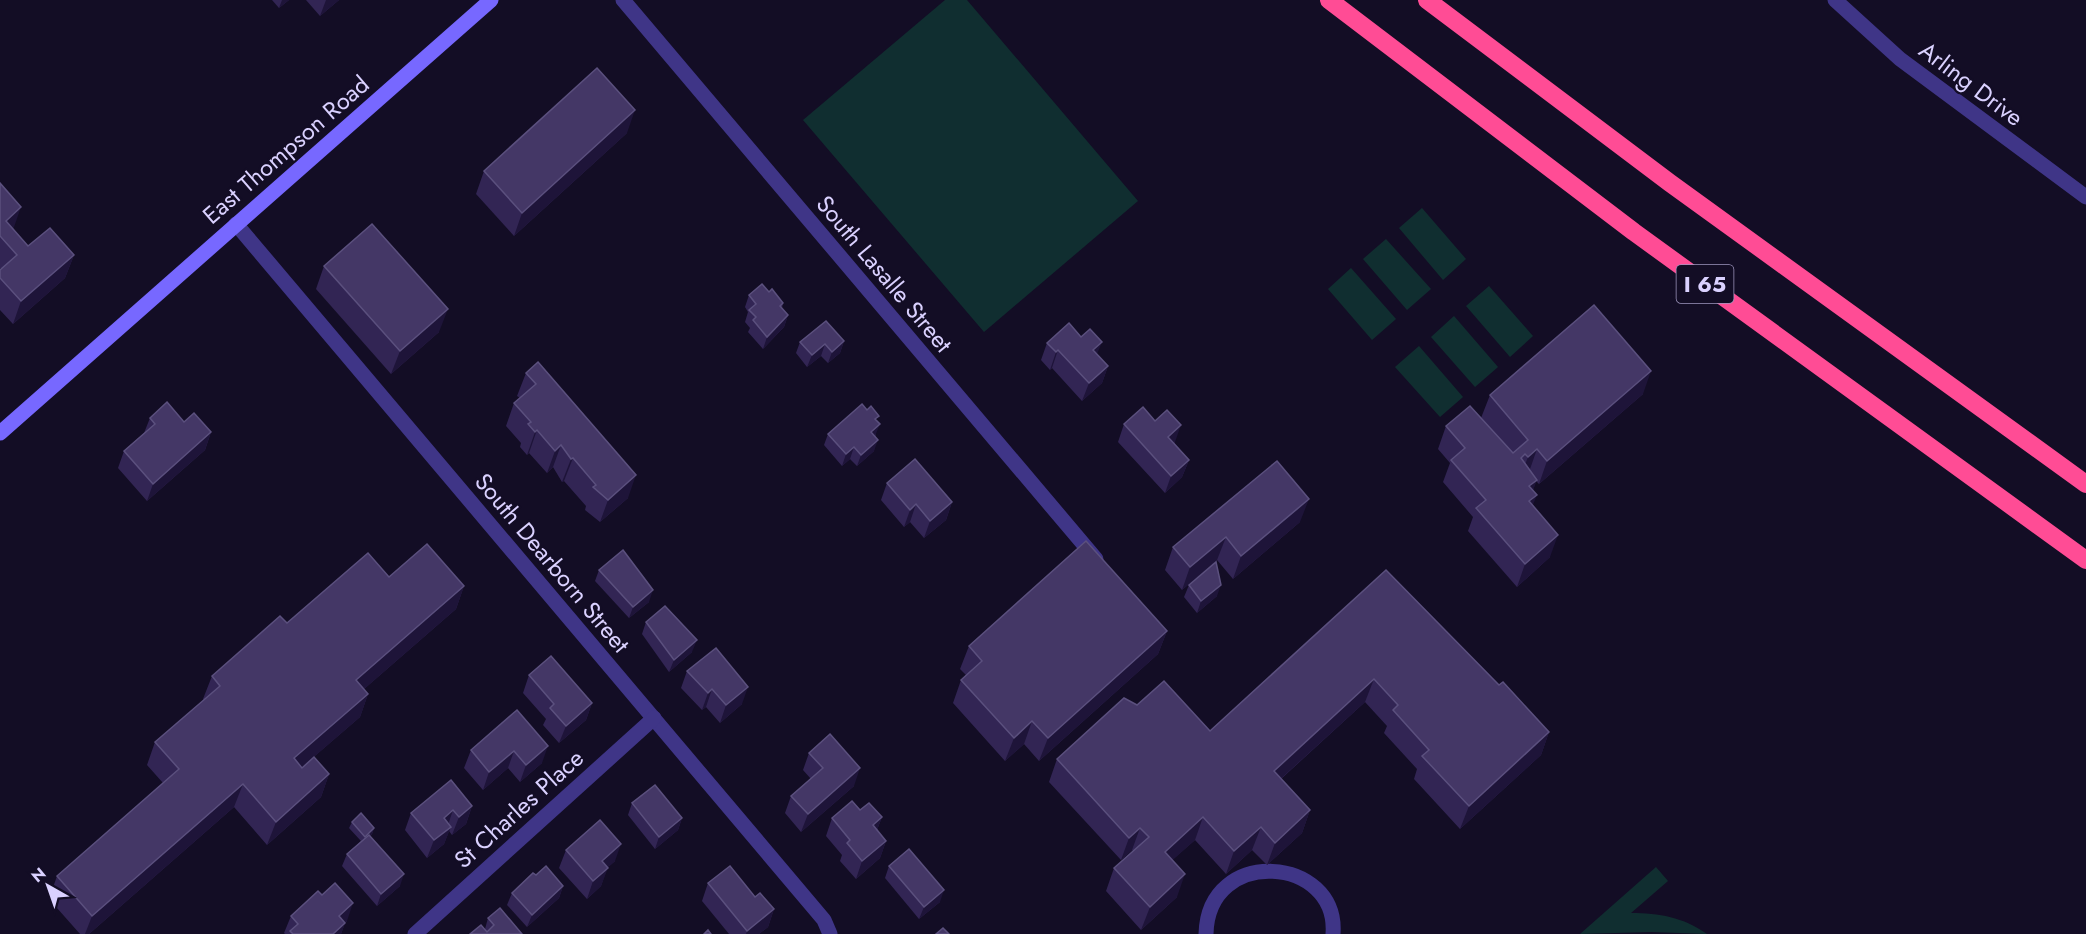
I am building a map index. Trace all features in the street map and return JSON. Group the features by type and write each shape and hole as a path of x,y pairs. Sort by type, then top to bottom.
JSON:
{"highway":[{"name":"I 65","path":"1329,0 1634,232 2086,560"},
{"name":"I 65","path":"1427,0 1670,183 2086,484"}],"main road":[{"name":"East Thompson Road","path":"0,433 483,2"}],"street":[{"name":"South Lasalle Street","path":"623,0 1104,568"},
{"name":"Arling Drive","path":"1835,0 1900,59 2086,197"},
{"name":"South Dearborn Street","path":"236,224 824,920 830,934"},
{"name":"St Charles Place","path":"415,934 654,718"},
{"path":"1206,934 1209,913 1218,896 1231,882 1248,873 1267,870 1286,872 1304,880 1318,892 1329,909 1333,934"}],"green space":[{"path":"945,0 967,0 1138,201 984,332 803,120"},
{"path":"1422,208 1466,259 1443,280 1399,228"},
{"path":"1386,239 1431,289 1407,310 1363,259"},
{"path":"1351,268 1396,319 1372,340 1328,289"},
{"path":"1489,286 1533,336 1510,357 1466,306"},
{"path":"1454,316 1498,367 1475,387 1431,337"},
{"path":"1419,346 1463,397 1440,417 1395,367"},
{"path":"1656,867 1668,881 1631,913 1670,917 1707,934 1651,932 1580,934"}],"building":[{"path":"597,68 635,110 522,213 484,171"},
{"path":"0,183 21,207 6,221 28,246 50,228 74,255 21,301 0,278 0,270 17,255 0,236"},
{"path":"372,224 448,309 400,351 324,266"},
{"path":"762,284 769,292 772,289 783,303 780,306 788,315 767,337 753,320 756,317 749,310 756,304 749,295"},
{"path":"1594,305 1651,371 1547,461 1537,449 1528,457 1525,454 1521,458 1537,480 1529,486 1537,495 1529,501 1558,535 1525,564 1476,508 1486,500 1451,460 1465,448 1446,426 1470,406 1513,453 1528,440 1490,395"},
{"path":"826,321 844,341 832,352 825,344 812,355 800,342"},
{"path":"1069,323 1081,337 1090,329 1102,342 1093,350 1108,366 1089,383 1058,350 1056,352 1047,343"},
{"path":"538,362 636,475 608,500 593,487 596,485 561,445 555,451 537,430 535,432 528,424 531,422 514,403 536,384 526,373"},
{"path":"167,402 184,422 194,413 211,432 153,484 124,451 155,424 150,418"},
{"path":"862,404 867,410 871,406 879,416 875,419 880,424 871,432 878,440 861,455 854,447 846,454 828,434"},
{"path":"1143,407 1155,421 1167,410 1181,425 1168,437 1189,460 1171,476 1124,424"},
{"path":"915,459 952,502 930,521 916,504 910,510 887,483"},
{"path":"1277,461 1309,499 1241,556 1226,537 1190,567 1173,547"},
{"path":"1086,541 1167,631 1048,738 1032,721 1014,738 961,680 982,661 969,646"},
{"path":"427,544 464,586 356,680 368,694 294,758 302,768 314,757 329,774 276,822 243,784 92,916 57,876 179,769 155,742 220,686 212,676 280,616 287,623 368,553 389,577"},
{"path":"623,550 653,590 633,607 599,570"},
{"path":"1216,562 1221,585 1201,601 1189,585"},
{"path":"1386,570 1499,685 1503,682 1549,732 1469,806 1422,756 1429,750 1393,710 1398,705 1374,679 1274,771 1310,810 1275,843 1261,827 1234,851 1203,817 1165,852 1185,874 1150,907 1114,868 1149,837 1140,828 1129,838 1057,759 1124,698 1137,705 1164,681 1210,731"},
{"path":"665,606 697,640 674,660 646,622"},
{"path":"716,648 748,687 726,705 712,689 708,693 687,671"},
{"path":"551,656 592,703 566,726 550,708 554,704 529,675"},
{"path":"517,710 548,746 526,765 514,751 489,772 471,750"},
{"path":"830,734 860,768 808,814 791,796 823,768 809,753"},
{"path":"451,780 472,806 459,817 453,810 444,818 451,827 434,840 411,813"},
{"path":"655,785 682,818 659,837 632,803"},
{"path":"852,801 860,810 869,803 882,817 873,825 886,841 862,861 847,843 850,840 832,818"},
{"path":"361,813 374,828 365,837 352,822"},
{"path":"600,820 621,844 602,861 608,868 593,881 566,850"},
{"path":"369,835 404,874 381,894 347,854"},
{"path":"909,849 944,890 924,907 889,866"},
{"path":"546,866 563,886 532,915 512,893 533,873 536,875"},
{"path":"730,866 755,897 760,893 774,909 747,931 708,883"},
{"path":"335,883 353,903 339,916 345,923 333,934 293,934 290,931 298,924 291,916 318,891 322,895"},
{"path":"500,908 522,934 470,934 481,925 487,932 494,925 488,918"},
{"path":"943,928 949,934 936,934"}]}
